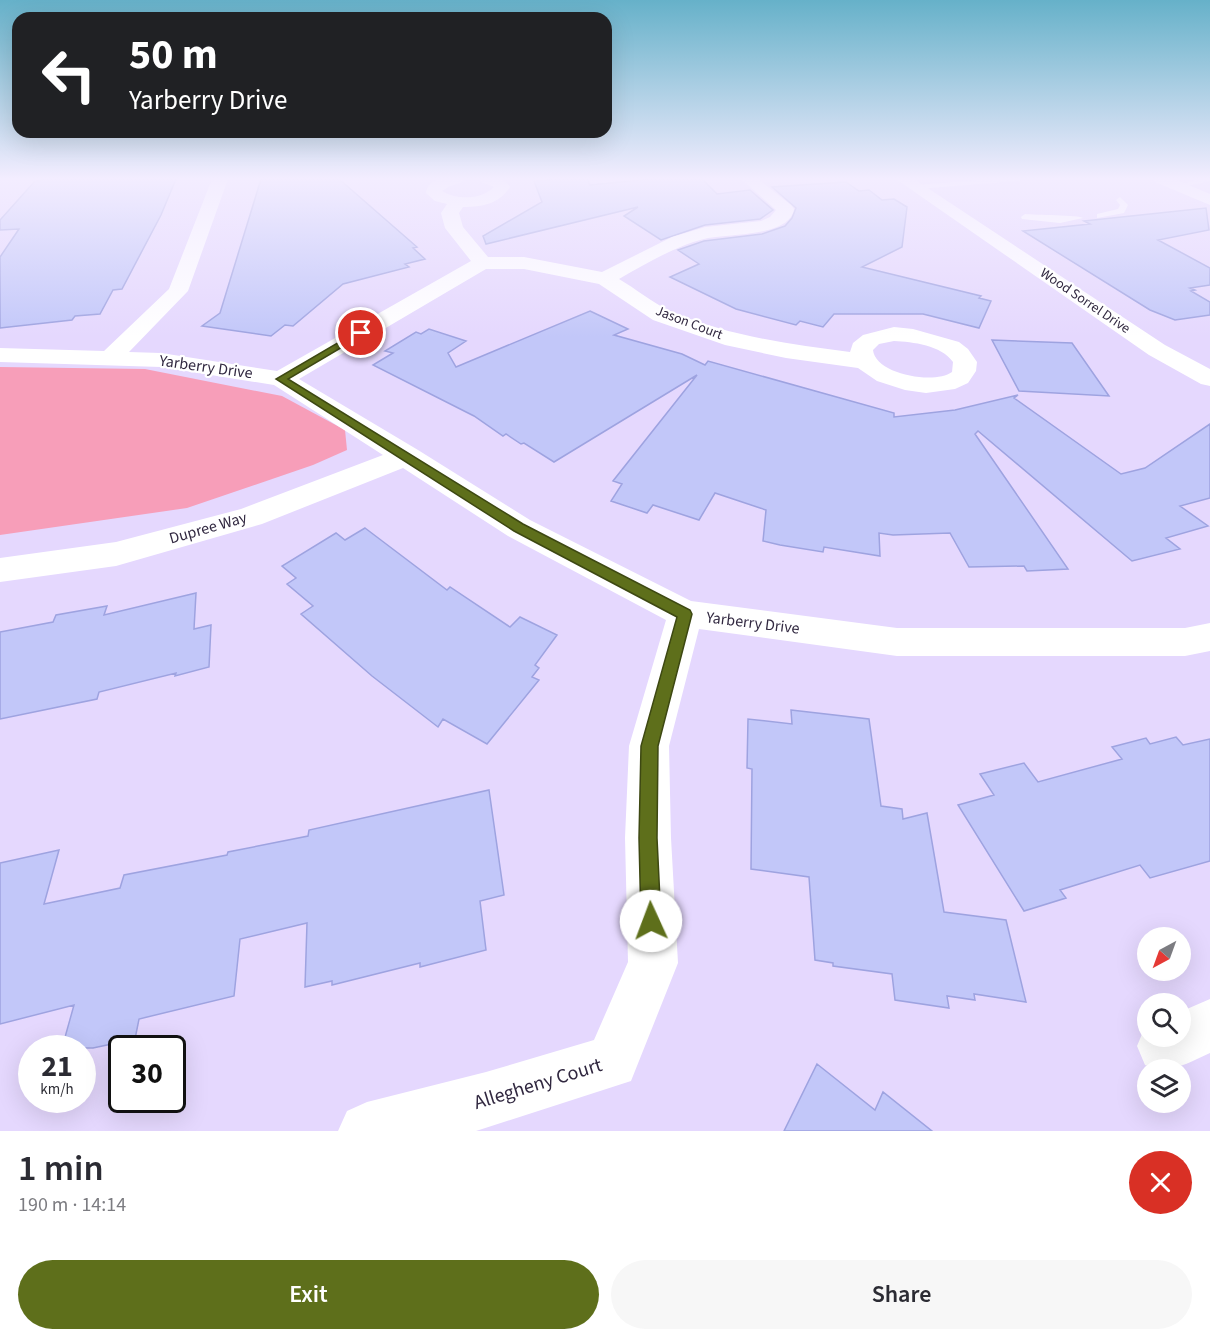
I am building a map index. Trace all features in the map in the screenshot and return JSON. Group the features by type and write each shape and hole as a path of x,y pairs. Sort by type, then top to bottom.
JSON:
{"street":[{"path":"111,358 177,291 200,232"},
{"path":"281,379 482,263 457,232"},
{"path":"605,279 648,253 713,232"},
{"name":"Wood Sorrel Drive","path":"982,232 1156,350 1210,379"},
{"name":"Jason Court","path":"482,263 524,263 605,279 661,315 733,340 786,351 863,361"},
{"name":"Yarberry Drive","path":"0,355 161,360 281,379 408,456 519,528 685,614 897,642 1185,642 1210,637"},
{"name":"Dupree Way","path":"0,570 116,554 251,517 408,456"},
{"name":"Allegheny Court","path":"367,1131 486,1100 612,1062 653,963 648,838 650,746 685,614"}],"shaded area":[{"path":"0,367 145,369 282,396 345,430 347,450 313,465 187,508 0,535"}],"building":[{"path":"17,232 152,232 122,289 113,290 100,314 75,316 72,320 0,328 0,257"},
{"path":"245,232 400,232 417,247 413,248 425,259 405,264 409,267 343,284 293,326 285,325 271,336 202,326 220,313"},
{"path":"490,232 536,232 486,244 483,236"},
{"path":"648,232 685,232 661,240"},
{"path":"768,232 904,232 902,247 862,267 981,296 979,298 991,301 979,328 923,314 834,314 823,327 800,321 796,325 736,309 670,277 699,264 678,250 704,241"},
{"path":"1024,232 1200,232 1158,240 1210,268 1210,285 1190,288 1195,290 1191,291 1210,302 1210,315 1175,320 1150,310"},
{"path":"590,311 628,329 614,335 682,354 705,365 708,361 894,413 894,417 955,410 1018,395 1014,398 1121,474 1145,468 1210,424 1210,498 1180,506 1208,526 1166,538 1180,549 1132,561 978,431 975,434 1068,569 1027,571 1024,566 969,567 950,533 893,535 879,533 880,556 824,547 823,552 780,545 763,541 766,510 715,493 699,520 653,505 647,513 611,501 622,484 613,481 697,375 554,462 524,443 521,444 506,434 503,436 474,416 373,365 393,353 385,351 416,332 421,334 429,329 466,341 448,353 456,367"},
{"path":"992,340 1072,343 1109,396 1019,391"},
{"path":"365,528 447,590 450,587 510,627 520,617 557,635 535,665 539,668 532,677 539,680 487,744 443,719 438,727 372,676 301,614 313,606 287,584 296,578 282,566 336,533 345,540"},
{"path":"196,593 194,629 211,625 209,667 99,692 97,699 0,719 0,632 53,622 56,615 107,606 104,615"},
{"path":"791,710 869,719 881,806 902,809 903,819 927,813 944,912 1006,920 1026,1002 974,994 975,1000 947,996 949,1008 895,1000 892,974 833,966 833,963 815,960 809,877 751,869 752,769 747,768 748,719 792,724"},
{"path":"1176,737 1183,745 1210,739 1210,861 1150,878 1140,865 1060,890 1066,898 1024,911 958,805 994,795 980,774 1024,763 1038,782 1122,759 1112,747 1146,738 1150,744"},
{"path":"489,790 504,895 480,901 486,950 420,967 420,963 332,985 332,981 305,987 307,923 240,939 234,996 139,1019 136,1035 108,1035 108,1045 96,1047 96,1035 66,1035 74,1005 0,1024 0,863 59,850 44,904 120,888 124,875 308,836 309,830"},
{"path":"817,1064 875,1110 883,1092 932,1131 784,1131"}],"route":[{"path":"361,333 281,379 408,456 519,528 685,614 650,746 648,838 651,921"}]}
